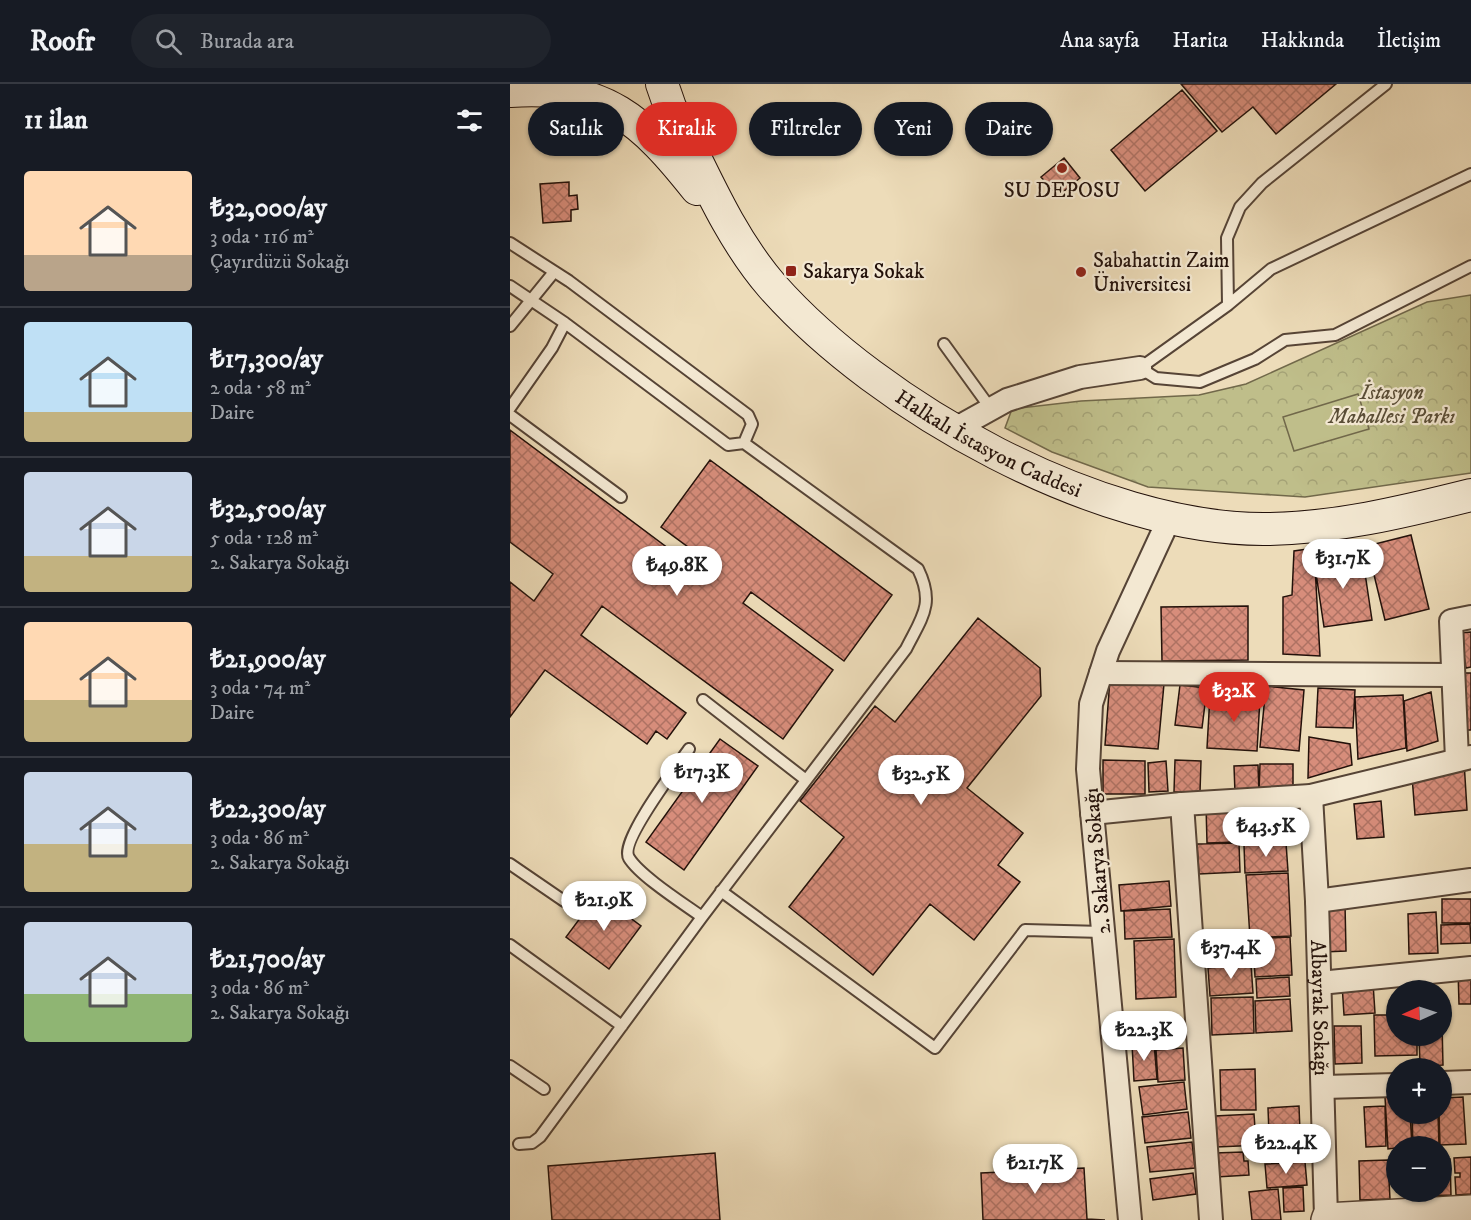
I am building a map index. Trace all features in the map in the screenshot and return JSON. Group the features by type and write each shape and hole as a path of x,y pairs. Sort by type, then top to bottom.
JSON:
{"main road":[{"name":"Halkalı İstasyon Caddesi","path":"662,84 670,106 739,241 771,285 825,339 953,430 1020,465 1085,492 1155,515 1208,525 1263,529 1320,525 1396,514 1471,495"},
{"path":"510,91 546,88 591,94 630,115 656,138 739,241"}],"street":[{"path":"953,430 1007,400 1080,378 1140,368"},
{"name":"2. Sakarya Sokağı","path":"1131,1220 1088,769 1091,704 1108,651 1170,517"},
{"path":"1092,813 1182,804 1311,796 1355,787 1464,758 1452,675 1451,621 1471,617"},
{"path":"1101,673 1452,675"},
{"name":"Albayrak Sokağı","path":"1311,796 1324,1088 1325,1219"},
{"path":"1182,804 1211,1220"},
{"path":"1317,901 1471,880"},
{"path":"1320,983 1471,968"},
{"path":"1452,1083 1471,1082"},
{"path":"1324,1088 1386,1085"},
{"path":"1325,1219 1471,1209"}],"lane":[{"path":"1228,305 1227,238 1240,207 1262,183 1386,84"},
{"path":"1471,174 1271,269 1228,305 1140,368 1156,378 1200,382 1255,359 1285,340 1335,335 1471,266"},
{"path":"510,243 554,272 748,415 752,424 744,443"},
{"path":"510,326 554,272"},
{"path":"510,286 531,298 728,445 744,443 918,569 927,589 928,604 906,649 702,917 540,1137 532,1143 519,1144"},
{"path":"510,408 552,348 565,323"},
{"path":"944,344 991,409"},
{"path":"510,415 621,497"},
{"path":"704,700 806,780"},
{"path":"689,749 642,818 630,843 628,853 630,859 652,879 702,917"},
{"path":"510,864 564,901"},
{"path":"722,891 935,1048 1025,930 1103,932"},
{"path":"510,945 622,1026"},
{"path":"510,1066 544,1089"}],"green space":[{"name":"İstasyon Mahallesi Parkı","path":"1471,295 1471,473 1305,497 1148,487 1052,452 1005,428 1012,409 1081,401 1199,395 1246,384 1427,302"},
{"path":"1358,394 1369,429 1294,451 1283,417"}],"building":[{"path":"1181,84 1336,84 1276,134 1253,107 1222,132"},
{"path":"1182,90 1217,131 1145,191 1111,150"},
{"name":"SU DEPOSU","path":"1064,158 1080,178 1063,192 1058,187 1053,191 1041,177"},
{"path":"569,182 569,196 577,195 578,209 571,210 571,221 543,223 540,184"},
{"path":"510,430 684,560 692,550 661,527 710,460 892,595 844,661 751,592 743,603 833,670 783,739 602,606 581,635 686,713 667,739 656,731 647,744 545,670 510,717 510,582 534,601 553,574 510,542"},
{"path":"1411,535 1429,609 1385,620 1367,546"},
{"path":"1314,548 1320,656 1283,654 1283,597 1292,595 1294,551"},
{"path":"1362,553 1372,620 1324,627 1314,560"},
{"path":"1248,606 1248,660 1162,661 1161,607"},
{"path":"978,618 1040,668 1041,696 967,788 1023,833 998,865 1020,882 974,940 930,904 873,975 789,907 844,837 800,801 875,706 895,722"},
{"path":"1471,632 1471,667 1466,668 1460,633"},
{"path":"1461,673 1471,673 1471,730 1465,730"},
{"path":"1110,679 1164,684 1158,749 1105,745"},
{"path":"1180,685 1207,688 1202,728 1175,725"},
{"path":"1266,686 1304,690 1299,751 1260,747"},
{"path":"1318,688 1355,690 1353,728 1316,727"},
{"path":"1431,692 1438,741 1407,751 1404,701"},
{"path":"1210,695 1260,698 1257,751 1207,748"},
{"path":"1403,695 1406,748 1358,759 1355,697"},
{"path":"1309,737 1350,744 1352,765 1308,778"},
{"path":"720,739 758,766 684,870 646,842"},
{"path":"1103,760 1145,761 1145,794 1103,794"},
{"path":"1175,760 1201,761 1200,792 1174,792"},
{"path":"1166,761 1168,791 1149,792 1148,763"},
{"path":"1464,761 1467,810 1415,815 1412,776"},
{"path":"1260,764 1293,764 1293,792 1259,792"},
{"path":"1258,765 1259,793 1235,793 1234,766"},
{"path":"1381,801 1384,837 1357,839 1354,804"},
{"path":"1206,805 1238,805 1238,842 1207,843"},
{"path":"1283,812 1285,841 1245,842 1244,813"},
{"path":"1239,843 1240,872 1199,874 1197,844"},
{"path":"1286,843 1288,871 1245,873 1244,845"},
{"path":"1288,873 1291,936 1250,938 1246,875"},
{"path":"1169,881 1171,906 1121,911 1119,885"},
{"path":"598,894 641,926 609,969 566,937"},
{"path":"1442,899 1471,899 1471,923 1442,923"},
{"path":"1322,904 1345,904 1346,951 1323,952"},
{"path":"1170,909 1172,937 1125,939 1124,911"},
{"path":"1436,912 1438,953 1409,954 1408,914"},
{"path":"1470,924 1471,943 1441,944 1441,925"},
{"path":"1247,931 1250,961 1207,965 1205,935"},
{"path":"1290,937 1292,975 1255,977 1253,939"},
{"path":"1174,939 1176,997 1136,999 1134,941"},
{"path":"1251,964 1253,993 1210,996 1208,968"},
{"path":"1471,969 1471,1004 1459,1004 1458,970"},
{"path":"1289,977 1290,996 1257,998 1256,979"},
{"path":"1373,983 1375,1013 1344,1015 1342,984"},
{"path":"1253,997 1254,1033 1212,1035 1211,998"},
{"path":"1290,999 1292,1031 1256,1033 1255,1001"},
{"path":"1374,1015 1386,1015 1386,1046 1417,1046 1417,1055 1375,1056"},
{"path":"1334,1026 1361,1026 1362,1063 1335,1064"},
{"path":"1154,1043 1157,1079 1134,1081 1132,1044"},
{"path":"1419,1046 1443,1046 1443,1058 1420,1058"},
{"path":"1183,1048 1185,1080 1158,1082 1156,1050"},
{"path":"1255,1069 1256,1110 1221,1110 1220,1070"},
{"path":"1184,1082 1187,1109 1143,1115 1139,1087"},
{"path":"1463,1097 1466,1144 1452,1145 1452,1136 1440,1136 1439,1124 1452,1124 1452,1098"},
{"path":"1299,1106 1300,1132 1269,1134 1268,1108"},
{"path":"1385,1106 1386,1146 1366,1147 1364,1107"},
{"path":"1188,1112 1191,1138 1145,1143 1142,1117"},
{"path":"1254,1114 1255,1128 1261,1128 1262,1145 1216,1147 1215,1116"},
{"path":"1387,1124 1411,1124 1411,1136 1387,1136"},
{"path":"1412,1124 1438,1124 1439,1136 1413,1136"},
{"path":"1298,1138 1300,1158 1268,1160 1267,1141"},
{"path":"1192,1142 1195,1168 1150,1172 1147,1147"},
{"path":"1243,1152 1244,1161 1248,1161 1249,1175 1216,1177 1215,1153"},
{"path":"715,1153 720,1220 552,1220 548,1166"},
{"path":"1471,1157 1471,1194 1456,1195 1455,1177 1460,1177 1460,1173 1455,1173 1454,1158"},
{"path":"1386,1160 1386,1199 1360,1200 1359,1161"},
{"path":"1305,1162 1307,1185 1267,1188 1265,1164"},
{"path":"1084,1168 1087,1219 1105,1220 983,1220 981,1173"},
{"path":"1193,1173 1196,1194 1153,1200 1150,1179"},
{"path":"1303,1187 1304,1211 1284,1212 1283,1188"},
{"path":"1278,1189 1281,1220 1252,1220 1249,1192"}],"place":[{"name":"SU DEPOSU","path":"1062,168"},
{"name":"Sakarya Sokak","path":"791,271"},
{"name":"Sabahattin Zaim Üniversitesi","path":"1081,272"}]}
